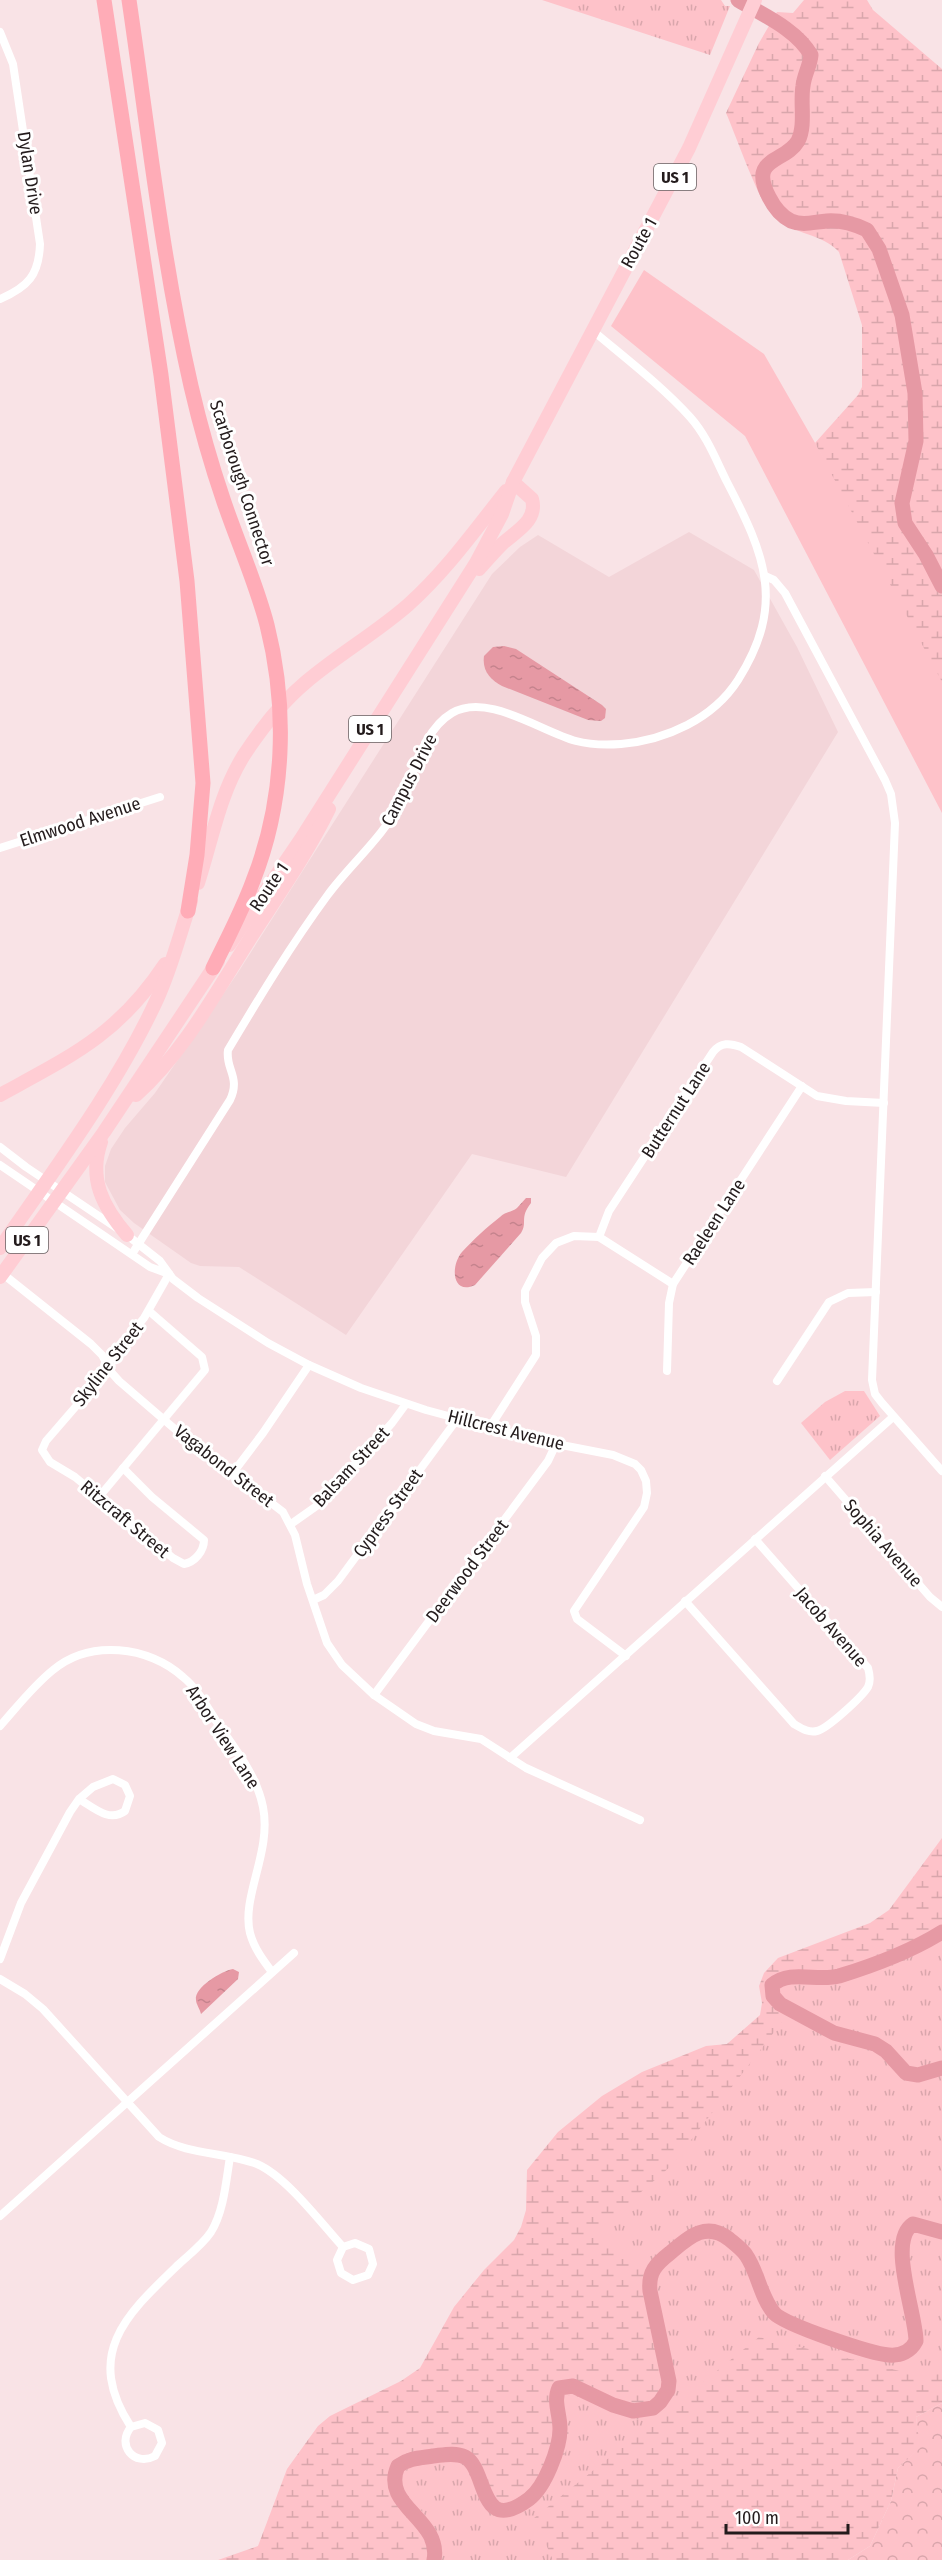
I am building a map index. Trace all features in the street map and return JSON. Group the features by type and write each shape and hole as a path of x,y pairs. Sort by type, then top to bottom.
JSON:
{"highway":[{"path":"104,0 160,375 188,592 202,774 200,826 188,911"},
{"name":"Scarborough Connector","path":"129,0 154,173 189,378 214,471 262,608 278,686 280,745 273,810 264,849 246,899 213,968"}],"main road":[{"name":"Route 1","path":"1,1276 119,1111 285,864 453,601 494,532 513,482 689,148 755,0"},
{"name":"Route 1","path":"0,1248 120,1068 159,995 180,939 227,787 255,740 305,683 376,632 424,591 462,548 513,482"},
{"path":"453,601 494,552 530,519 534,506 532,499 513,482"},
{"path":"119,1111 158,1074 183,1042 308,849 364,739"},
{"path":"0,1095 73,1054 114,1026 149,987 180,939"},
{"path":"104,1132 97,1159 98,1186 106,1209 132,1240"}],"street":[{"name":"Dylan Drive","path":"0,32 13,64 40,244 34,275 25,285 0,299"},
{"name":"Campus Drive","path":"132,1254 132,1240 232,1096 234,1078 227,1059 228,1050 325,899 385,829 436,727 461,709 482,707 562,736 592,744 642,741 674,732 713,707 734,684 755,647 764,617 766,594 762,558 753,535 699,428 685,412 592,330"},
{"path":"765,576 774,580 785,593 885,780 893,802 895,824 872,1380 875,1394 942,1471"},
{"name":"Elmwood Avenue","path":"0,848 160,797"},
{"name":"Butternut Lane","path":"598,1237 609,1211 717,1047 729,1044 741,1047 802,1086 824,1097 884,1103"},
{"name":"Raeleen Lane","path":"667,1371 669,1303 673,1284 802,1086"},
{"path":"0,1147 43,1186 58,1196"},
{"path":"0,1165 58,1196"},
{"name":"Hillcrest Avenue","path":"58,1196 132,1240 160,1261 169,1274 198,1298 268,1343 309,1365 406,1404 556,1444 623,1458 639,1468 646,1481 646,1499 641,1514 574,1611 577,1619 626,1656"},
{"name":"Hillcrest Avenue","path":"58,1196 150,1267 169,1274"},
{"path":"490,1427 536,1355 536,1336 525,1297 527,1285 535,1269 556,1243 574,1236 598,1237 673,1284"},
{"name":"Skyline Street","path":"42,1450 46,1441 84,1397 107,1362 149,1311 169,1274"},
{"name":"Vagabond Street","path":"1,1276 91,1344 107,1362 111,1372 119,1381 232,1474 276,1506 291,1524 323,1634 335,1656 352,1677 416,1724 434,1731 474,1736 526,1768 640,1820"},
{"path":"777,1381 829,1302 848,1293 876,1292"},
{"path":"99,1497 202,1376 206,1364 199,1354 149,1311"},
{"path":"232,1474 309,1365"},
{"name":"Balsam Street","path":"291,1524 318,1504 392,1423 406,1404"},
{"path":"510,1758 893,1417"},
{"name":"Cypress Street","path":"313,1600 328,1592 338,1581 458,1418"},
{"name":"Deerwood Street","path":"374,1695 548,1461 556,1444"},
{"name":"Ritzcraft Street","path":"42,1450 50,1462 75,1477 180,1563 187,1564 195,1559 203,1547 204,1540 152,1497 123,1468"},
{"name":"Sophia Avenue","path":"825,1476 930,1597 942,1607"},
{"name":"Jacob Avenue","path":"685,1601 794,1724 813,1731 827,1726 867,1689 870,1680 868,1668 754,1539"},
{"name":"Arbor View Lane","path":"0,1726 54,1669 83,1654 106,1650 134,1652 160,1661 184,1677 249,1770 261,1796 265,1819 265,1842 250,1907 249,1923 253,1942 272,1972"},
{"path":"0,1959 21,1903 79,1798 96,1784 113,1779 125,1785 130,1796 125,1811 114,1816 103,1814 79,1798"},
{"path":"0,2216 294,1953"},
{"path":"0,1979 25,1994 42,2008 151,2129 170,2143 256,2164 276,2176 343,2247"},
{"path":"131,2427 118,2402 111,2375 112,2354 118,2334 126,2318 138,2304 211,2232 219,2211 230,2157"},
{"path":"355,2243 368,2248 373,2264 368,2275 354,2280 341,2273 337,2260 343,2247 355,2243"},
{"path":"145,2423 156,2428 162,2441 157,2454 143,2460 129,2453 125,2441 131,2427 145,2423"}],"shaded area":[{"path":"689,532 754,570 797,647 838,732 566,1177 472,1154 346,1335 239,1267 200,1266 191,1263 134,1223 120,1210 105,1182 105,1166 111,1149 125,1128 155,1093 237,974 492,574 520,547 538,535 609,577"}],"green space":[{"path":"542,0 721,0 725,6 730,6 710,55"},
{"path":"804,0 867,0 873,10 942,69 942,682 815,443 858,395 862,387 862,325 839,252 825,241 790,228 775,218 755,184 726,113 759,43 777,12 793,13"},
{"path":"644,270 764,354 849,502 942,680 942,813 745,436 611,326"},
{"path":"845,1391 864,1391 880,1416 830,1460 801,1423 825,1402"},
{"path":"942,1838 942,2403 916,2417 920,2448 898,2468 891,2501 870,2546 848,2560 218,2560 258,2546 287,2469 318,2426 330,2416 401,2381 420,2368 454,2307 484,2270 514,2240 526,2210 527,2170 558,2132 602,2096 642,2072 706,2046 727,2044 760,2015 762,2003 759,1986 764,1973 778,1958 870,1923 889,1910"},
{"path":"942,1938 942,2366 933,2379 759,2337 534,2518 553,2560 441,2560 441,2546 432,2525 400,2487 398,2477 402,2473 426,2464 459,2462 468,2472 479,2498 488,2508 501,2514 513,2515 524,2512 534,2505 550,2485 566,2451 569,2435 564,2406 567,2396 591,2401 630,2418 643,2419 655,2414 671,2396 675,2387 675,2376 655,2281 596,2231 671,2166 788,2014 794,2005 778,1996 778,1989 797,1982 822,1985 850,1980 894,1965"},
{"path":"942,2403 942,2560 848,2560 870,2546 891,2501 898,2468 919,2448 916,2417"}],"water":[{"path":"504,646 516,649 602,705 606,709 605,718 601,721 588,720 502,686 486,670 484,656 493,647"},
{"path":"526,1198 531,1198 531,1203 525,1212 521,1233 475,1285 467,1287 458,1283 455,1271 462,1252 490,1225 502,1215 517,1208"},
{"path":"233,1969 239,1972 238,1979 201,2014 196,2000 199,1990 216,1976"}],"waterway":[{"path":"738,0 788,30 811,55 803,86 802,121 798,141 792,148 771,162 763,174 769,197 778,211 791,221 804,223 837,221 867,230 879,249 902,315 915,393 916,441 902,503 905,523 926,555 942,586"},
{"path":"942,1932 892,1957 839,1976 787,1978 772,1985 773,1996 780,2004 834,2033 875,2044 886,2051 906,2073 918,2075 942,2068"},
{"path":"434,2560 434,2546 429,2534 397,2492 395,2480 398,2466 406,2461 419,2458 449,2454 461,2455 472,2464 492,2506 501,2510 513,2509 535,2493 551,2467 559,2437 560,2423 557,2408 559,2388 573,2386 613,2405 633,2411 653,2408 668,2390 669,2381 650,2291 650,2279 654,2269 661,2261 691,2237 705,2231 713,2231 729,2239 738,2247 750,2262 769,2306 781,2318 848,2344 893,2355 908,2350 916,2341 903,2261 906,2233 913,2224 942,2232"}]}
